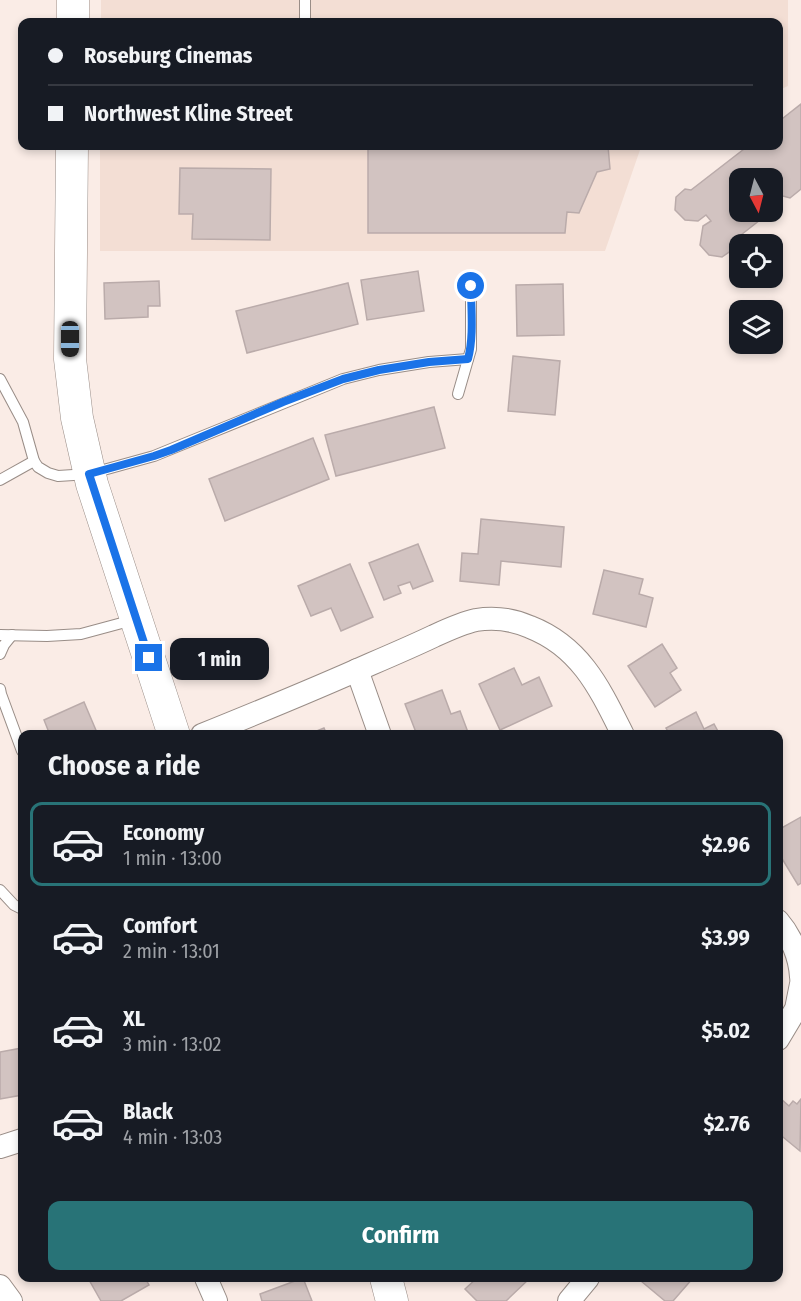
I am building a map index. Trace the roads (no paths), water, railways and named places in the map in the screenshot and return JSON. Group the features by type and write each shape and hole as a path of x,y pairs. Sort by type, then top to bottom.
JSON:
{"street":[{"path":"73,0 73,18"},
{"path":"72,150 70,359 76,418 89,474 172,730"},
{"path":"214,730 477,620 519,623 553,638 569,650 593,679 620,730"},
{"path":"357,670 378,730"},
{"path":"783,926 801,966 801,977"},
{"path":"783,1031 796,1009 801,984"},
{"path":"0,1147 18,1141"},
{"path":"208,1282 216,1301"},
{"path":"388,1282 392,1301"},
{"path":"569,1301 585,1282"},
{"path":"0,1286 11,1301"}],"lane":[{"path":"305,0 305,18"},
{"path":"458,394 471,350 471,286"},
{"path":"0,379 23,422 34,461 38,467 58,476 89,474 154,456 343,379 409,365 468,359"},
{"path":"0,480 34,461"},
{"path":"0,635 81,634 136,619"},
{"path":"0,654 12,635"},
{"path":"0,689 18,741"},
{"path":"0,890 18,907"}]}
